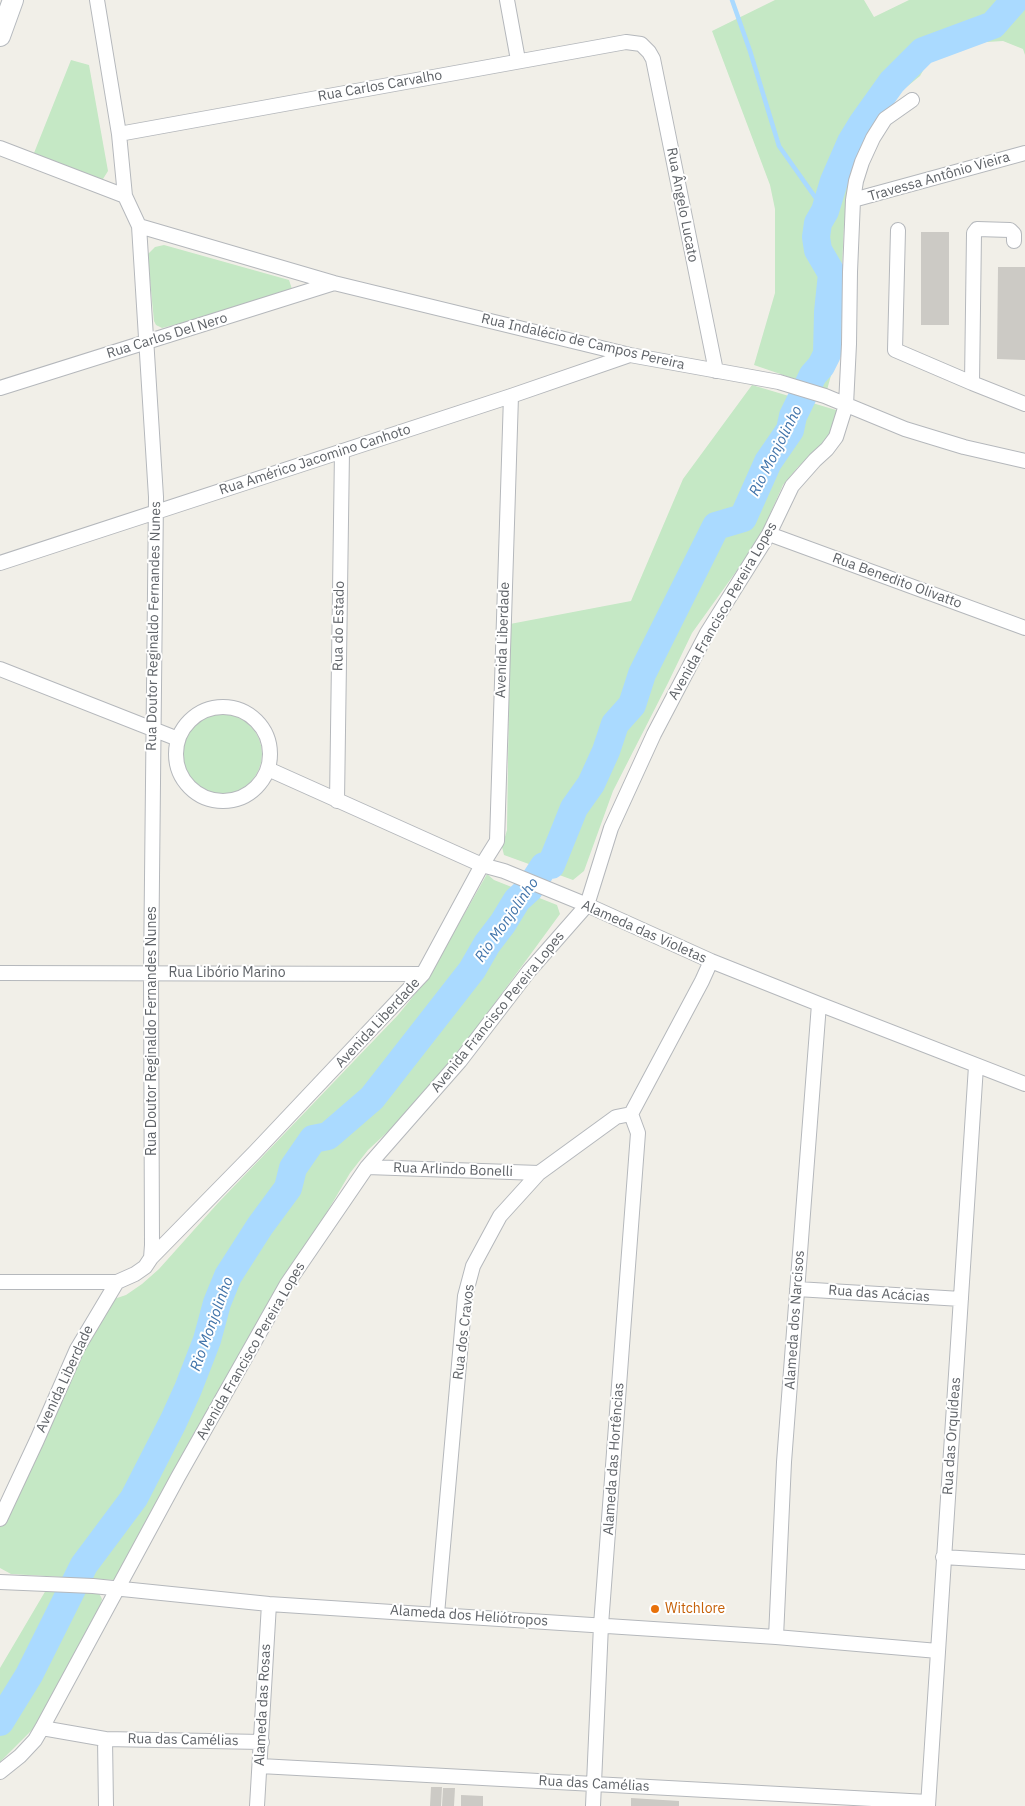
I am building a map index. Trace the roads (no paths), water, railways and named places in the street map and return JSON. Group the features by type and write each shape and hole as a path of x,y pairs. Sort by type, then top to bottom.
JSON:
{"street":[{"path":"0,36 13,0"},
{"name":"Rua Doutor Reginaldo Fernandes Nunes","path":"96,0 119,134 125,196 139,226 156,496 151,973 151,1258"},
{"path":"507,0 518,60"},
{"name":"Rua Carlos Carvalho","path":"119,134 518,60 626,42 641,44"},
{"name":"Rua Ângelo Lucato","path":"641,44 653,59 716,371"},
{"name":"Avenida Francisco Pereira Lopes","path":"0,1772 30,1746 42,1728 287,1284 367,1167 460,1061 529,971 587,906 611,828 654,734 707,634 769,534 792,486 836,437 846,405 856,181 873,138 885,119 912,100"},
{"path":"0,148 125,196"},
{"name":"Travessa Antônio Vieira","path":"854,200 1025,153"},
{"name":"Rua Indalécio de Campos Pereira","path":"139,226 334,283 630,355 779,382 825,396 905,429 964,447 1025,461"},
{"path":"898,230 895,350 1025,404"},
{"path":"972,383 974,233 977,230 1010,230 1014,234 1014,241"},
{"name":"Rua Carlos Del Nero","path":"0,388 334,283"},
{"name":"Rua Américo Jacomino Canhoto","path":"0,564 630,355"},
{"name":"Avenida Liberdade","path":"0,1518 77,1349 117,1282 145,1267 151,1258 255,1152 423,974 497,841 511,396"},
{"name":"Rua do Estado","path":"337,801 342,452"},
{"name":"Rua Benedito Olivatto","path":"769,534 1025,628"},
{"path":"0,669 178,739"},
{"path":"219,706 238,708 254,718 266,732 270,750 268,769 259,785 244,796 226,801 208,799 192,790 180,775 176,757 178,739 186,723 201,711 219,706"},
{"name":"Alameda das Violetas","path":"268,769 482,865 504,871 711,961 1025,1084"},
{"path":"631,1114 711,961"},
{"name":"Rua Libório Marino","path":"0,973 423,974"},
{"name":"Alameda dos Narcisos","path":"776,1637 784,1462 819,1004"},
{"name":"Rua das Orquídeas","path":"928,1804 976,1066"},
{"name":"Rua dos Cravos","path":"437,1614 465,1296 473,1266 500,1216 539,1173 616,1117 631,1114"},
{"name":"Alameda das Hortências","path":"594,1806 601,1624 638,1133 631,1114"},
{"name":"Rua Arlindo Bonelli","path":"367,1167 539,1173"},
{"path":"0,1282 117,1282"},
{"name":"Rua das Acácias","path":"797,1289 961,1299"},
{"path":"943,1557 1025,1562"},
{"name":"Alameda dos Heliótropos","path":"0,1582 93,1586 268,1604 601,1624 938,1651"},
{"name":"Alameda das Rosas","path":"257,1806 262,1742 268,1604"},
{"name":"Rua das Camélias","path":"42,1728 105,1739 262,1742"},
{"path":"105,1739 106,1806"},
{"name":"Rua das Camélias","path":"260,1766 928,1804"}],"waterway":[{"path":"732,0 750,51 779,146 825,211"},
{"name":"Rio Monjolinho","path":"0,1722 29,1675 84,1565 134,1498 188,1389 207,1340 217,1303 228,1276 260,1226 288,1188 293,1168 313,1139 328,1136 372,1098 472,970 517,900 529,889 544,866 551,865 574,808 591,784 606,751 615,724 632,705 642,674 716,526 743,518 768,462 790,430 793,416 813,375 821,366 827,354 828,312 832,274 818,250 816,237 818,223 825,211 834,181 851,142 892,82 923,51 993,25 1015,0"}],"place":[{"name":"Witchlore","path":"655,1609"}]}
